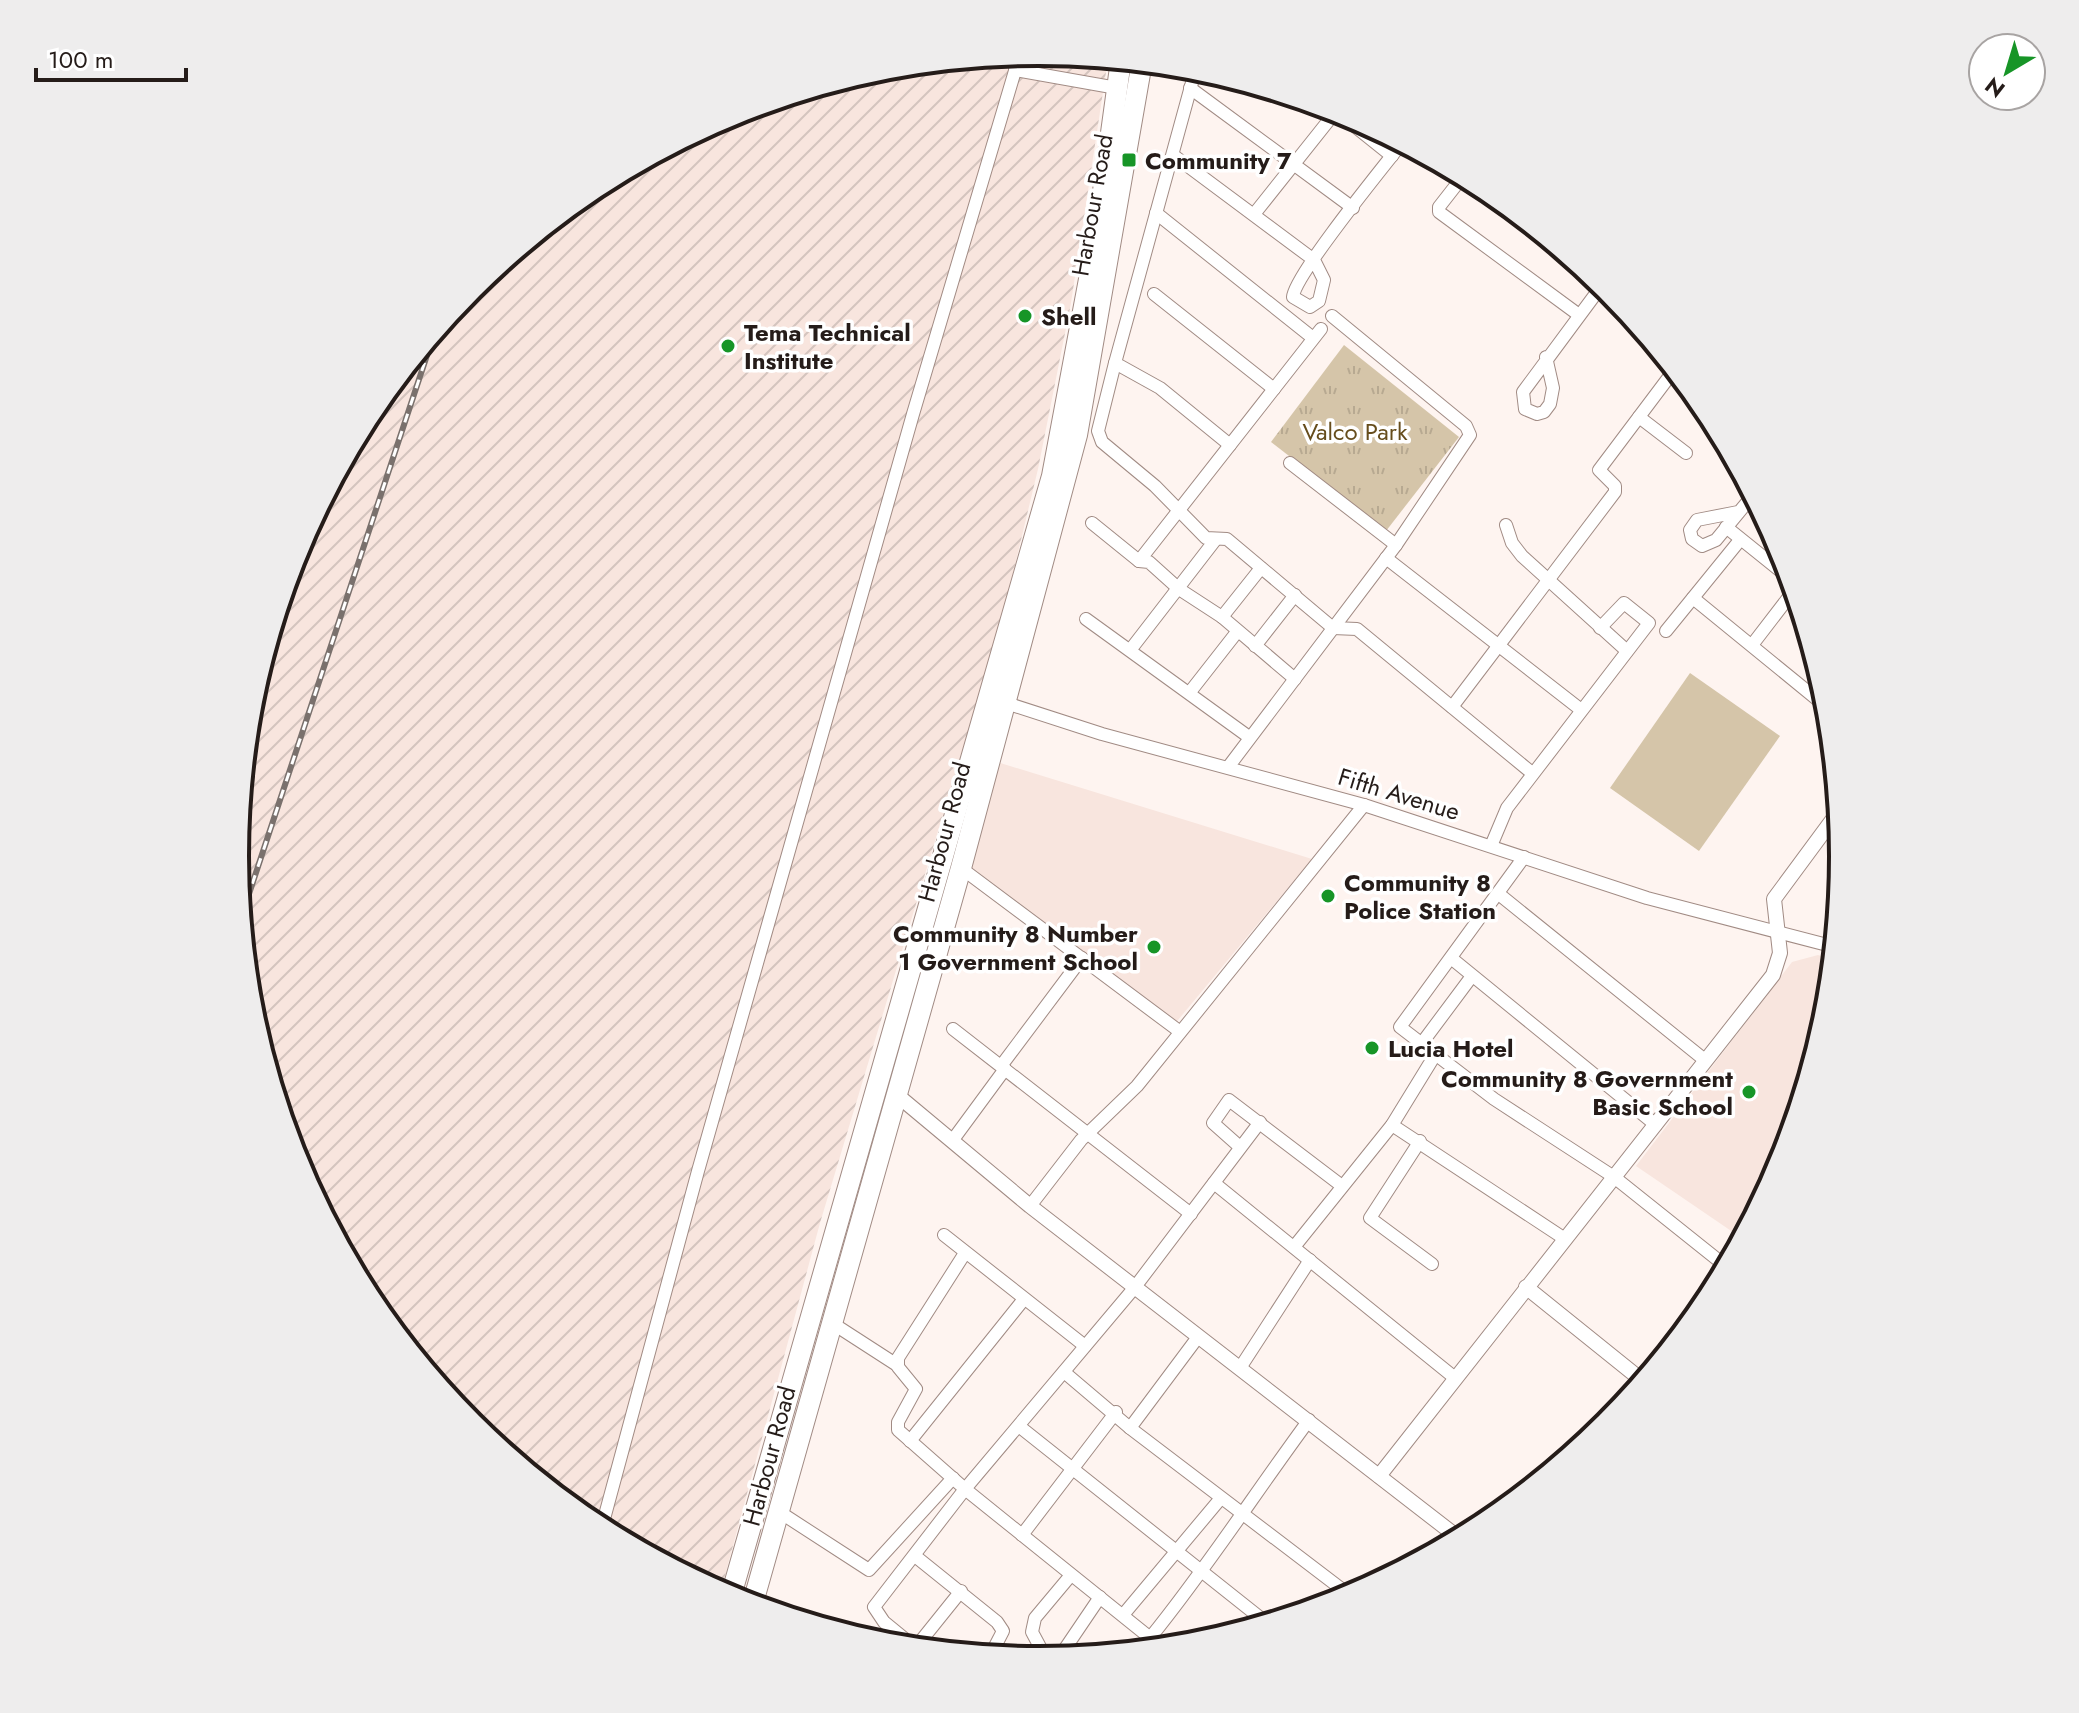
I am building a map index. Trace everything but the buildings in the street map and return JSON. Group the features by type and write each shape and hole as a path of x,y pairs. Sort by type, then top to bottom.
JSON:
{"highway":[{"name":"Harbour Road","path":"734,1586 1052,476 1096,242 1119,71"},
{"name":"Harbour Road","path":"756,1594 961,868 1077,435 1140,73"}],"street":[{"path":"605,1517 698,1171 800,822 913,414 1016,67"},
{"path":"1015,70 1117,88"},
{"path":"1192,81 1115,363 1098,431 1100,439 1206,538 1227,539 1333,628 1357,629 1532,773"},
{"path":"1190,88 1353,208"},
{"path":"1255,213 1327,120"},
{"path":"1373,140 1392,156"},
{"path":"1173,155 1255,213 1314,260 1396,151"},
{"path":"1457,185 1439,212 1579,315"},
{"path":"1139,561 1317,333 1156,213"},
{"path":"1154,294 1274,389"},
{"path":"1546,357 1595,295"},
{"path":"1229,766 1396,545 1469,440 1470,430 1332,316"},
{"path":"1115,363 1160,388 1230,445"},
{"path":"1452,707 1496,645 1617,490 1599,470 1669,377"},
{"path":"1639,417 1686,453"},
{"path":"1290,463 1396,545"},
{"path":"1738,512 1697,520 1690,534 1702,546 1716,540 1746,503"},
{"path":"1092,523 1139,561 1149,562 1179,589 1222,617 1295,679"},
{"path":"1506,525 1512,543 1548,581 1627,651"},
{"path":"1726,527 1775,567"},
{"path":"1131,649 1216,539"},
{"path":"1666,631 1740,540"},
{"path":"1386,558 1580,709"},
{"path":"1222,617 1261,568"},
{"path":"1255,646 1295,595"},
{"path":"1693,598 1814,696"},
{"path":"1752,645 1787,599"},
{"path":"1491,846 1502,817 1532,773 1648,625 1648,620 1621,603 1600,628"},
{"path":"1086,619 1249,737"},
{"path":"1190,692 1237,632"},
{"name":"Fifth Avenue","path":"1006,703 1102,734 1364,805 1647,898 1825,944"},
{"path":"1030,1206 1087,1133 1137,1086 1364,805"},
{"path":"1379,1476 1773,975 1780,953 1773,909 1778,889 1829,824"},
{"path":"1524,857 1500,895 1400,1027 1494,1099 1614,1177 1719,1261"},
{"path":"961,868 1179,1031"},
{"path":"1500,895 1706,1061"},
{"path":"952,1141 1082,958"},
{"path":"1451,958 1656,1125"},
{"path":"1422,1043 1472,976"},
{"path":"953,1029 1191,1214"},
{"path":"1294,1247 1392,1125 1435,1055"},
{"path":"897,1095 1030,1206 1450,1532"},
{"path":"1240,1147 1213,1123 1227,1101 1232,1099 1342,1186"},
{"path":"899,1634 884,1622 874,1607 965,1489 1135,1287 1260,1122"},
{"path":"1392,1125 1565,1239"},
{"path":"1420,1141 1370,1218 1432,1264"},
{"path":"1214,1183 1455,1378"},
{"path":"944,1235 1085,1346"},
{"path":"897,1365 898,1358 965,1253"},
{"path":"1240,1368 1310,1260"},
{"path":"1526,1287 1636,1376"},
{"path":"910,1441 1024,1299"},
{"path":"832,1323 897,1365 916,1389 896,1426 910,1441 1150,1638 1203,1573 1241,1511 1309,1420"},
{"path":"1130,1428 1198,1337"},
{"path":"1064,1372 1116,1412 1130,1428 1241,1511 1336,1589"},
{"path":"1022,1535 1116,1412"},
{"path":"1020,1427 1258,1616"},
{"path":"781,1513 869,1570 953,1478"},
{"path":"1123,1615 1221,1498"},
{"path":"915,1556 997,1622 1003,1631 996,1645"},
{"path":"1040,1647 1032,1632 1035,1618 1071,1575"},
{"path":"924,1638 961,1591"},
{"path":"1067,1646 1100,1597"}],"shaded area":[{"path":"1040,66 1106,69 1071,303 1038,469 1003,615 820,1223 724,1581 644,1541 558,1484 518,1451 445,1378 382,1296 331,1206 291,1111 264,1011 256,960 249,856 256,753 276,652 309,554 331,507 382,417 412,375 445,335 518,262 600,199 644,172 737,126 835,93 885,81 988,68"},
{"name":"Community 8 Number 1 Government School","path":"997,762 1312,859 1173,1026 968,868"},
{"name":"Community 8 Government Basic School","path":"1818,955 1823,957 1815,1011 1788,1111 1770,1159 1734,1233 1636,1166 1792,962"}],"green space":[{"name":"Valco Park","path":"1344,345 1459,437 1386,531 1271,442"},
{"path":"1690,673 1780,736 1699,851 1610,788"}],"railway":[{"path":"250,890 426,358"}],"place":[{"name":"Community 7","path":"1129,160"},
{"name":"Shell","path":"1025,316"},
{"name":"Tema Technical Institute","path":"728,346"},
{"name":"Community 8 Police Station","path":"1328,896"},
{"name":"Community 8 Number 1 Government School","path":"1154,947"},
{"name":"Lucia Hotel","path":"1372,1048"},
{"name":"Community 8 Government Basic School","path":"1749,1092"}]}
